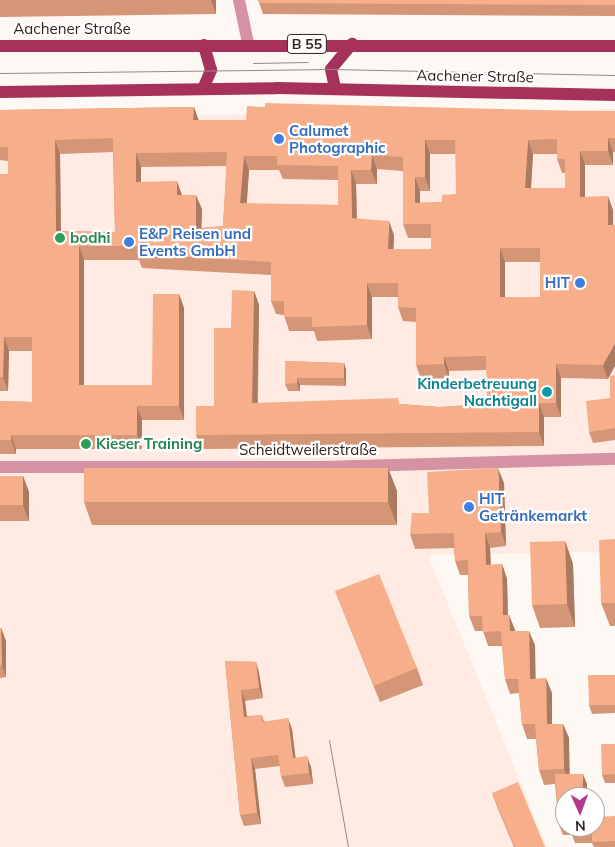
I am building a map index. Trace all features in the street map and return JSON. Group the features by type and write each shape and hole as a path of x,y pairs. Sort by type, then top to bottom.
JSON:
{"main road":[{"name":"Aachener Straße","path":"0,46 248,43 615,46"},
{"path":"334,88 331,69 352,44"},
{"path":"203,89 211,70 204,45"},
{"name":"Aachener Straße","path":"0,92 334,88 615,94"}],"street":[{"path":"239,0 248,43"},
{"name":"Scheidtweilerstraße","path":"0,467 322,467 615,459"}],"shaded area":[{"path":"615,109 615,552 428,555 547,847 0,847 0,118"}],"building":[{"path":"258,0 615,0 615,5 259,3"},
{"path":"265,103 615,111 615,138 608,138 608,151 580,151 580,197 608,196 608,225 615,225 615,343 603,365 556,364 556,403 539,403 539,432 196,435 196,406 214,406 214,328 231,328 232,290 254,291 252,403 398,398 399,404 439,407 487,404 486,356 444,357 444,364 416,365 416,308 398,307 398,283 367,283 367,325 312,327 312,317 284,317 284,301 271,301 271,262 137,254 137,246 79,246 79,385 152,385 153,294 179,294 179,406 137,406 137,435 11,435 11,440 0,440 0,401 32,402 32,337 4,337 3,377 0,377 0,174 8,174 8,147 0,147 0,110 194,107 193,120 246,120 247,106 265,107","holes":["113,138 115,232 56,231 55,140","557,139 557,159 565,159 565,188 525,188 528,140","425,140 455,140 456,194 442,195 442,202 415,203 415,177 425,177","227,152 223,226 196,229 196,195 177,195 177,181 136,182 136,153","372,155 403,157 403,224 431,224 431,249 388,249 389,221 352,218 351,170 371,170","244,156 277,156 277,165 338,166 338,205 240,203","500,248 540,248 540,297 500,297"]},
{"path":"285,361 344,363 344,378 297,378 297,383 285,384"},
{"path":"615,375 615,428 589,432 586,401 610,398 610,376"},
{"path":"84,468 388,468 388,502 84,502"},
{"path":"498,468 501,532 485,533 486,565 502,564 503,615 509,615 510,631 529,631 530,679 546,678 547,724 563,724 564,769 539,770 535,724 522,724 518,679 505,679 501,631 483,632 482,616 469,616 468,560 455,561 454,533 410,534 412,513 429,513 427,472"},
{"path":"0,476 23,476 23,505 0,505"},
{"path":"615,539 615,603 601,603 599,540"},
{"path":"565,541 567,604 532,605 530,542"},
{"path":"379,574 417,668 374,686 335,591"},
{"path":"1,628 2,665 0,665"},
{"path":"225,661 256,662 259,688 241,690 244,717 262,715 262,722 288,718 293,758 307,756 309,773 281,776 278,755 251,758 257,813 240,815"},
{"path":"588,675 615,675 615,705 589,705"},
{"path":"601,744 615,744 615,774 602,775"},
{"path":"555,774 583,774 582,787 556,787"},
{"path":"518,782 545,847 515,847 492,793"},
{"path":"605,816 615,816 615,841 592,842 592,837 605,837"}],"tram line":[{"path":"253,63 308,62"},
{"path":"0,73 331,69 615,75"},
{"path":"329,740 348,847"}],"place":[{"name":"Calumet Photographic","path":"279,139"},
{"name":"bodhi","path":"60,238"},
{"name":"E&P Reisen und Events GmbH","path":"129,242"},
{"name":"HIT","path":"580,283"},
{"name":"Kinderbetreuung Nachtigall","path":"547,392"},
{"name":"Kieser Training","path":"86,444"},
{"name":"HIT Getränkemarkt","path":"469,507"}]}
